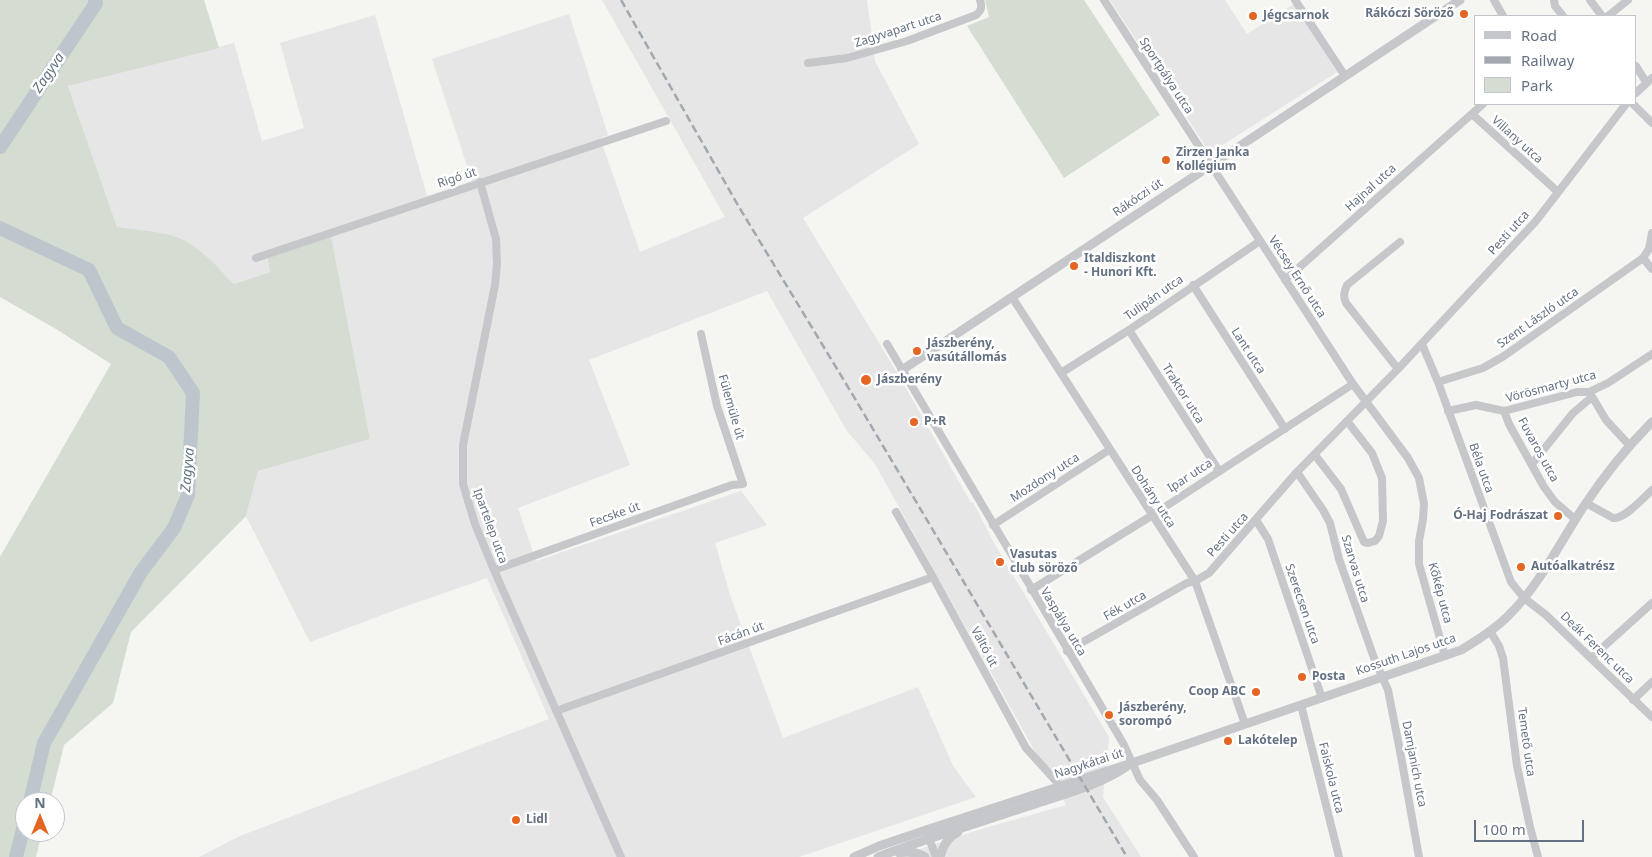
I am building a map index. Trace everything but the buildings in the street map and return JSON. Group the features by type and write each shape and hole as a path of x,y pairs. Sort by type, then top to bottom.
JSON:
{"street":[{"name":"Zagyvapart utca","path":"808,63 847,58 907,41 976,15 982,7 980,0"},
{"name":"Sportpálya utca","path":"1104,0 1210,165"},
{"path":"1295,0 1345,76"},
{"name":"Rákóczi út","path":"902,370 1460,0"},
{"path":"1494,0 1502,15"},
{"path":"1554,0 1555,6 1562,15"},
{"path":"1590,0 1601,15"},
{"path":"1609,15 1628,0"},
{"path":"1637,67 1649,80 1637,92"},
{"name":"Villany utca","path":"1482,105 1472,114 1558,192"},
{"name":"Pesti utca","path":"1195,581 1209,573 1297,472 1422,344 1536,221 1625,105"},
{"path":"1634,105 1652,123"},
{"name":"Hajnal utca","path":"1285,280 1472,114"},
{"name":"Rigó út","path":"256,258 666,121"},
{"name":"Vécsey Ernő utca","path":"1210,165 1366,402"},
{"name":"Ipartelep utca","path":"480,182 496,239 498,264 463,445 463,484 475,524 494,570 621,857"},
{"path":"1652,233 1649,249 1643,258 1652,269"},
{"name":"Tulipán utca","path":"1061,373 1129,330 1260,241"},
{"path":"1398,369 1346,302 1344,291 1347,285 1400,242"},
{"name":"Szent László utca","path":"1438,382 1483,368 1504,356 1643,258"},
{"name":"Lant utca","path":"1193,285 1285,429"},
{"name":"Dohány utca","path":"1012,297 1195,581 1245,724"},
{"name":"Traktor utca","path":"1129,330 1219,471"},
{"name":"Fülemüle út","path":"701,334 716,406 743,484"},
{"name":"Vaspálya utca","path":"887,344 1122,744 1140,780 1157,800 1194,857"},
{"name":"Béla utca","path":"1422,344 1438,382 1511,582 1524,598"},
{"name":"Vörösmarty utca","path":"1448,411 1476,405 1504,411 1577,392 1591,394 1652,354"},
{"name":"Ipar utca","path":"1031,590 1353,384"},
{"path":"1532,464 1573,413 1591,394 1606,420 1630,446"},
{"name":"Kőkép utca","path":"1366,402 1408,458 1419,478 1424,504 1419,541 1419,564 1446,656"},
{"name":"Fuvaros utca","path":"1504,411 1544,486 1555,502 1576,519"},
{"path":"1314,454 1341,489 1364,542 1368,543 1375,540 1379,536 1383,521 1382,478 1372,453 1347,421"},
{"name":"Kossuth Lajos utca","path":"1132,763 1446,656 1468,646 1490,632 1524,598 1586,503 1630,446 1652,422"},
{"name":"Mozdony utca","path":"993,525 1109,450"},
{"name":"Szarvas utca","path":"1297,472 1330,523 1339,559 1382,677"},
{"name":"Fecske út","path":"494,570 732,485 743,484"},
{"path":"1586,503 1613,518 1618,518 1633,508 1652,490"},
{"name":"Váltó út","path":"896,512 1026,748 1056,781 1059,787"},
{"name":"Szerecsen utca","path":"1256,520 1268,539 1322,698"},
{"name":"Fácán út","path":"556,711 933,577"},
{"name":"Fék utca","path":"1067,651 1187,583 1195,581"},
{"name":"Deák Ferenc utca","path":"1524,598 1546,615 1652,717"},
{"path":"1591,658 1652,603"},
{"name":"Temető utca","path":"1490,632 1499,646 1503,658 1517,766 1538,857"},
{"name":"Damjanich utca","path":"1382,677 1388,690 1419,857"},
{"path":"1633,700 1652,682"},
{"name":"Faiskola utca","path":"1301,705 1339,857"},
{"name":"Nagykátai út","path":"878,857 928,833 1132,763"},
{"name":"Nagykátai út","path":"854,857 879,846 928,833 974,824 1086,787 1111,778 1132,763"},
{"path":"940,857 944,844 952,835 974,824"},
{"path":"928,833 936,857"},
{"path":"878,857 906,851 919,853 925,857"}],"shaded area":[{"path":"602,0 867,0 875,61 919,144 803,218 898,374 971,503 973,502 994,543 1109,737 1103,797 1141,857 896,857 975,831 1066,805 875,464 847,431 767,291 589,360 630,465 518,508 536,561 741,491 767,525 715,543 731,598 783,738 918,687 953,766 976,797 799,857 199,857 240,836 549,719 487,578 310,642 246,516 258,471 370,439 331,237 267,256 270,272 234,284 203,253 191,244 174,236 117,227 68,86 234,43 262,141 304,128 280,43 375,15 427,196 472,181 432,59 569,14 608,135 600,138 640,252 725,217"},
{"path":"1110,0 1225,0 1247,34 1294,4 1337,72 1210,153"}],"green space":[{"path":"0,0 204,0 219,48 68,86 117,227 174,236 192,244 234,284 270,272 267,255 331,236 370,439 258,471 246,516 131,632 113,703 64,745 52,792 15,792 15,842 40,842 36,857 0,857 0,557 111,364 56,329 0,297"},
{"path":"985,0 1084,0 1160,115 1064,178 967,26 989,17"}],"waterway":[{"name":"Zagyva","path":"0,147 96,3 95,0"},
{"name":"Zagyva","path":"0,228 89,270 117,328 169,357 193,393 188,495 174,528 141,572 44,743 32,792"},
{"name":"Zagyva","path":"16,857 20,842"}],"railway":[{"path":"621,0 739,207 1127,857"}],"place":[{"name":"Rákóczi Söröző","path":"1464,14"},
{"name":"Jégcsarnok","path":"1253,16"},
{"name":"Zirzen Janka Kollégium","path":"1166,160"},
{"name":"Italdiszkont - Hunori Kft.","path":"1074,266"},
{"name":"Jászberény, vasútállomás","path":"917,351"},
{"name":"Jászberény","path":"866,380"},
{"name":"P+R","path":"914,422"},
{"name":"Ó-Haj Fodrászat","path":"1558,516"},
{"name":"Vasutas club söröző","path":"1000,562"},
{"name":"Autóalkatrész","path":"1521,567"},
{"name":"Posta","path":"1302,677"},
{"name":"Coop ABC","path":"1256,692"},
{"name":"Jászberény, sorompó","path":"1109,715"},
{"name":"Lakótelep","path":"1228,741"},
{"name":"Lidl","path":"516,820"}]}
